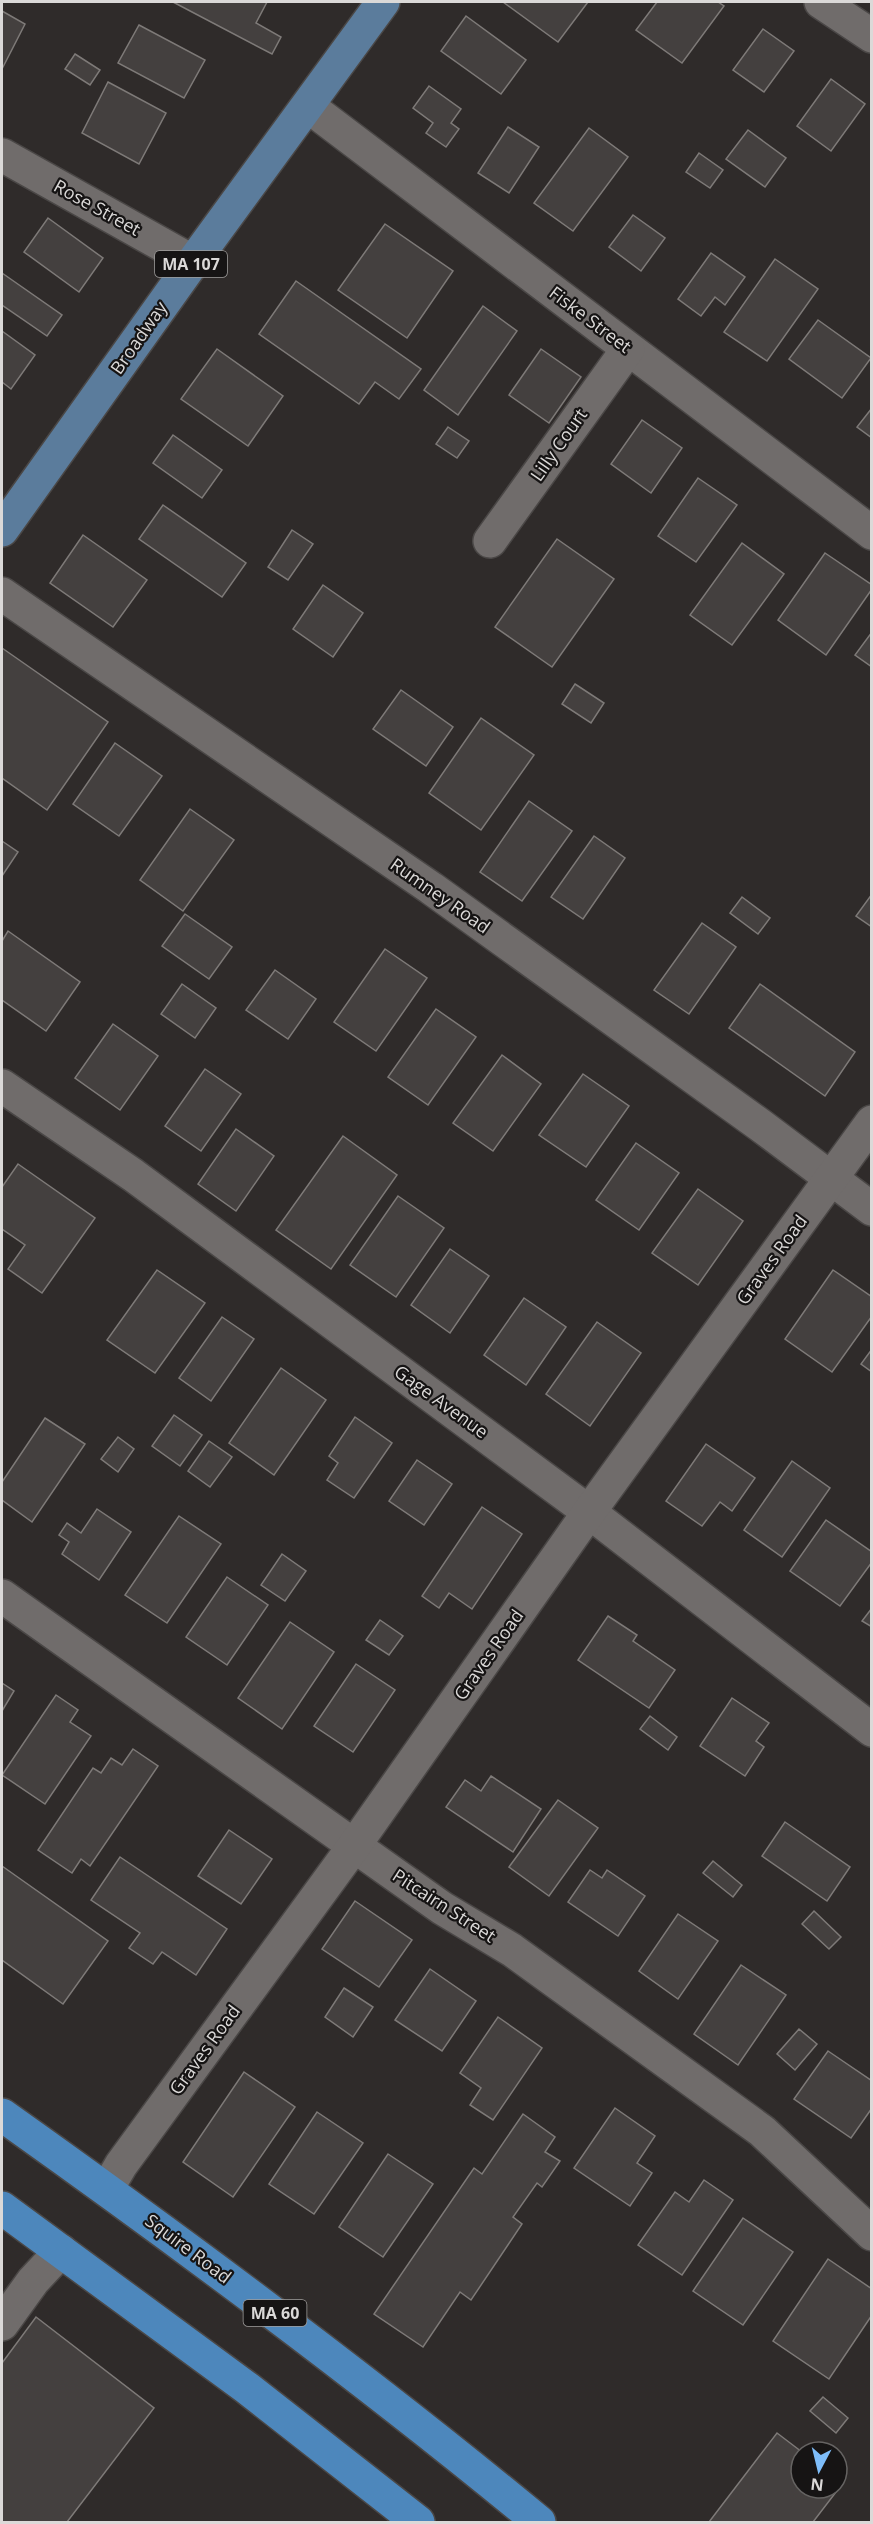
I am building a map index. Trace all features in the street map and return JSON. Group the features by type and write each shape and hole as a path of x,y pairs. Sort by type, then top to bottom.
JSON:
{"highway":[{"name":"Squire Road","path":"2,2115 293,2326 539,2523"},
{"path":"2,2208 247,2388 418,2523"}],"main road":[{"name":"Broadway","path":"2,530 193,262 383,2"}],"street":[{"path":"822,2 872,36"},
{"name":"Fiske Street","path":"308,106 872,533"},
{"name":"Rose Street","path":"2,155 193,262"},
{"name":"Lilly Court","path":"490,542 628,349"},
{"name":"Rumney Road","path":"2,594 431,888 872,1209"},
{"name":"Gage Avenue","path":"2,1086 133,1174 589,1512 872,1730"},
{"name":"Graves Road","path":"107,2189 121,2165 354,1846 589,1512 872,1122"},
{"name":"Pitcairn Street","path":"2,1596 442,1908 512,1950 762,2132 872,2234"},
{"path":"2,2324 33,2282 61,2251"}],"building":[{"path":"173,2 267,2 256,23 281,37 272,54"},
{"path":"503,2 588,2 558,42"},
{"path":"657,2 718,2 724,6 682,63 636,30"},
{"path":"2,11 25,24 2,69"},
{"path":"466,16 526,60 501,94 441,51"},
{"path":"139,25 205,60 184,98 118,63"},
{"path":"763,29 794,51 764,92 733,70"},
{"path":"75,54 100,70 90,85 65,69"},
{"path":"831,79 865,104 831,151 797,126"},
{"path":"108,82 166,113 139,164 82,133"},
{"path":"429,86 461,109 451,123 459,129 446,147 426,133 433,123 413,108"},
{"path":"508,127 539,147 509,193 478,173"},
{"path":"589,128 628,157 573,231 534,203"},
{"path":"748,130 786,158 765,187 726,159"},
{"path":"699,153 723,170 710,188 686,172"},
{"path":"633,215 665,238 641,271 609,247"},
{"path":"48,218 103,258 79,292 24,252"},
{"path":"385,224 453,271 407,338 338,290"},
{"path":"711,253 745,277 725,305 715,297 701,316 678,299"},
{"path":"775,259 818,289 767,361 724,332"},
{"path":"2,273 62,315 47,336 2,305"},
{"path":"296,281 421,369 399,399 375,382 359,404 259,334"},
{"path":"483,306 517,331 458,415 424,390"},
{"path":"818,320 871,358 842,398 789,359"},
{"path":"2,331 35,355 11,389 2,382"},
{"path":"217,349 283,396 248,446 181,399"},
{"path":"541,349 581,377 549,423 509,395"},
{"path":"872,408 872,438 857,427"},
{"path":"642,420 682,448 651,493 611,464"},
{"path":"448,427 469,441 457,458 436,444"},
{"path":"173,435 222,470 202,498 153,463"},
{"path":"698,478 737,505 696,562 658,536"},
{"path":"163,505 246,563 222,597 139,539"},
{"path":"292,530 313,544 288,580 268,567"},
{"path":"83,535 147,580 113,627 50,583"},
{"path":"557,539 614,579 552,667 495,627"},
{"path":"742,543 784,574 732,645 690,615"},
{"path":"825,553 872,585 872,589 826,655 778,620"},
{"path":"323,585 363,613 333,657 293,629"},
{"path":"872,632 872,667 855,655"},
{"path":"2,648 108,722 47,810 2,778"},
{"path":"575,684 604,703 591,723 562,704"},
{"path":"401,690 453,727 426,766 373,729"},
{"path":"481,718 534,755 481,830 429,793"},
{"path":"115,743 162,776 119,836 73,804"},
{"path":"529,801 572,831 522,901 480,872"},
{"path":"190,809 234,840 183,911 140,880"},
{"path":"594,836 625,858 583,919 551,897"},
{"path":"2,841 18,852 2,876"},
{"path":"872,894 872,927 856,916"},
{"path":"742,897 770,918 758,934 730,913"},
{"path":"185,914 232,947 209,979 162,946"},
{"path":"702,923 736,947 689,1014 654,990"},
{"path":"8,931 80,982 46,1031 2,1000 2,941"},
{"path":"385,949 427,978 376,1051 334,1022"},
{"path":"275,970 316,999 288,1039 246,1010"},
{"path":"182,984 216,1008 195,1038 161,1014"},
{"path":"760,984 855,1052 825,1096 729,1028"},
{"path":"436,1009 476,1037 428,1105 388,1077"},
{"path":"113,1024 158,1056 120,1110 75,1078"},
{"path":"502,1055 541,1084 493,1151 453,1123"},
{"path":"205,1069 241,1094 201,1151 165,1126"},
{"path":"583,1074 629,1106 586,1167 539,1135"},
{"path":"236,1129 274,1156 236,1211 198,1184"},
{"path":"343,1136 397,1175 331,1269 276,1230"},
{"path":"636,1143 679,1173 639,1230 596,1200"},
{"path":"18,1164 95,1218 42,1293 8,1269 25,1245 2,1229 2,1187"},
{"path":"698,1189 743,1221 698,1285 652,1253"},
{"path":"398,1196 444,1228 396,1297 350,1265"},
{"path":"450,1249 489,1276 450,1333 411,1305"},
{"path":"157,1270 205,1303 155,1373 107,1340"},
{"path":"833,1270 872,1297 872,1316 832,1372 785,1339"},
{"path":"524,1298 566,1327 526,1385 484,1355"},
{"path":"222,1317 254,1339 211,1401 179,1378"},
{"path":"597,1322 641,1353 590,1426 546,1394"},
{"path":"872,1349 872,1372 861,1364"},
{"path":"281,1368 326,1400 274,1475 229,1443"},
{"path":"174,1415 202,1435 180,1466 152,1446"},
{"path":"355,1417 392,1443 354,1498 327,1480 338,1463 329,1456"},
{"path":"45,1418 85,1444 32,1522 2,1500 2,1482"},
{"path":"118,1437 134,1449 118,1472 101,1459"},
{"path":"209,1441 232,1457 210,1487 188,1471"},
{"path":"706,1444 755,1478 732,1511 720,1502 702,1526 666,1501"},
{"path":"417,1460 452,1484 424,1525 389,1501"},
{"path":"792,1461 830,1488 782,1557 744,1530"},
{"path":"482,1507 522,1534 472,1609 449,1593 439,1608 422,1596"},
{"path":"97,1509 131,1532 99,1580 62,1554 69,1542 59,1535 67,1523 81,1533"},
{"path":"179,1516 221,1544 167,1623 125,1595"},
{"path":"826,1520 872,1552 872,1562 840,1606 790,1571"},
{"path":"282,1554 306,1571 285,1601 261,1585"},
{"path":"227,1577 268,1605 227,1665 186,1637"},
{"path":"872,1608 872,1627 862,1621"},
{"path":"608,1616 637,1635 633,1641 675,1670 649,1708 578,1660"},
{"path":"380,1620 403,1636 389,1655 366,1640"},
{"path":"290,1622 334,1652 282,1729 238,1698"},
{"path":"356,1664 395,1690 353,1752 314,1726"},
{"path":"2,1683 14,1691 2,1711"},
{"path":"56,1695 78,1710 70,1722 91,1736 45,1804 2,1775"},
{"path":"732,1698 769,1723 756,1741 764,1747 745,1776 700,1746"},
{"path":"650,1716 677,1737 668,1750 640,1729"},
{"path":"133,1749 158,1766 90,1866 81,1859 72,1873 38,1850 93,1768 101,1773 111,1758 122,1765"},
{"path":"491,1776 541,1809 513,1852 446,1807 465,1780 481,1791"},
{"path":"558,1800 598,1828 549,1896 509,1867"},
{"path":"785,1822 850,1867 827,1901 762,1856"},
{"path":"229,1830 272,1859 241,1904 198,1876"},
{"path":"120,1857 227,1929 196,1975 162,1952 153,1964 129,1948 140,1933 91,1900"},
{"path":"713,1861 742,1885 733,1897 703,1873"},
{"path":"2,1866 108,1941 63,2004 2,1960"},
{"path":"590,1870 602,1878 607,1870 645,1896 618,1936 568,1902"},
{"path":"355,1901 412,1940 379,1987 322,1949"},
{"path":"814,1911 841,1937 829,1949 802,1924"},
{"path":"678,1914 718,1941 678,1999 639,1971"},
{"path":"741,1965 786,1995 738,2065 694,2034"},
{"path":"430,1969 476,2001 442,2051 395,2020"},
{"path":"344,1988 373,2007 353,2037 325,2017"},
{"path":"498,2017 542,2048 493,2120 470,2105 481,2088 460,2073"},
{"path":"799,2029 817,2044 795,2070 777,2054"},
{"path":"828,2051 872,2081 872,2108 851,2138 794,2099"},
{"path":"244,2072 295,2107 233,2197 183,2162"},
{"path":"615,2108 655,2136 637,2163 652,2173 630,2206 574,2168"},
{"path":"317,2112 363,2143 314,2214 269,2184"},
{"path":"523,2114 555,2137 545,2152 560,2161 542,2187 537,2183 513,2217 522,2224 471,2300 460,2292 423,2347 374,2314 474,2168 482,2174"},
{"path":"388,2154 433,2184 383,2257 339,2227"},
{"path":"704,2180 733,2200 682,2275 638,2245 675,2192 689,2202"},
{"path":"743,2218 793,2252 743,2325 693,2291"},
{"path":"828,2259 872,2289 872,2315 829,2379 773,2341"},
{"path":"36,2317 154,2408 67,2522 2,2522 2,2363"},
{"path":"823,2397 848,2418 836,2433 810,2411"},
{"path":"777,2433 789,2442 789,2500 830,2500 813,2522 709,2522"}]}
